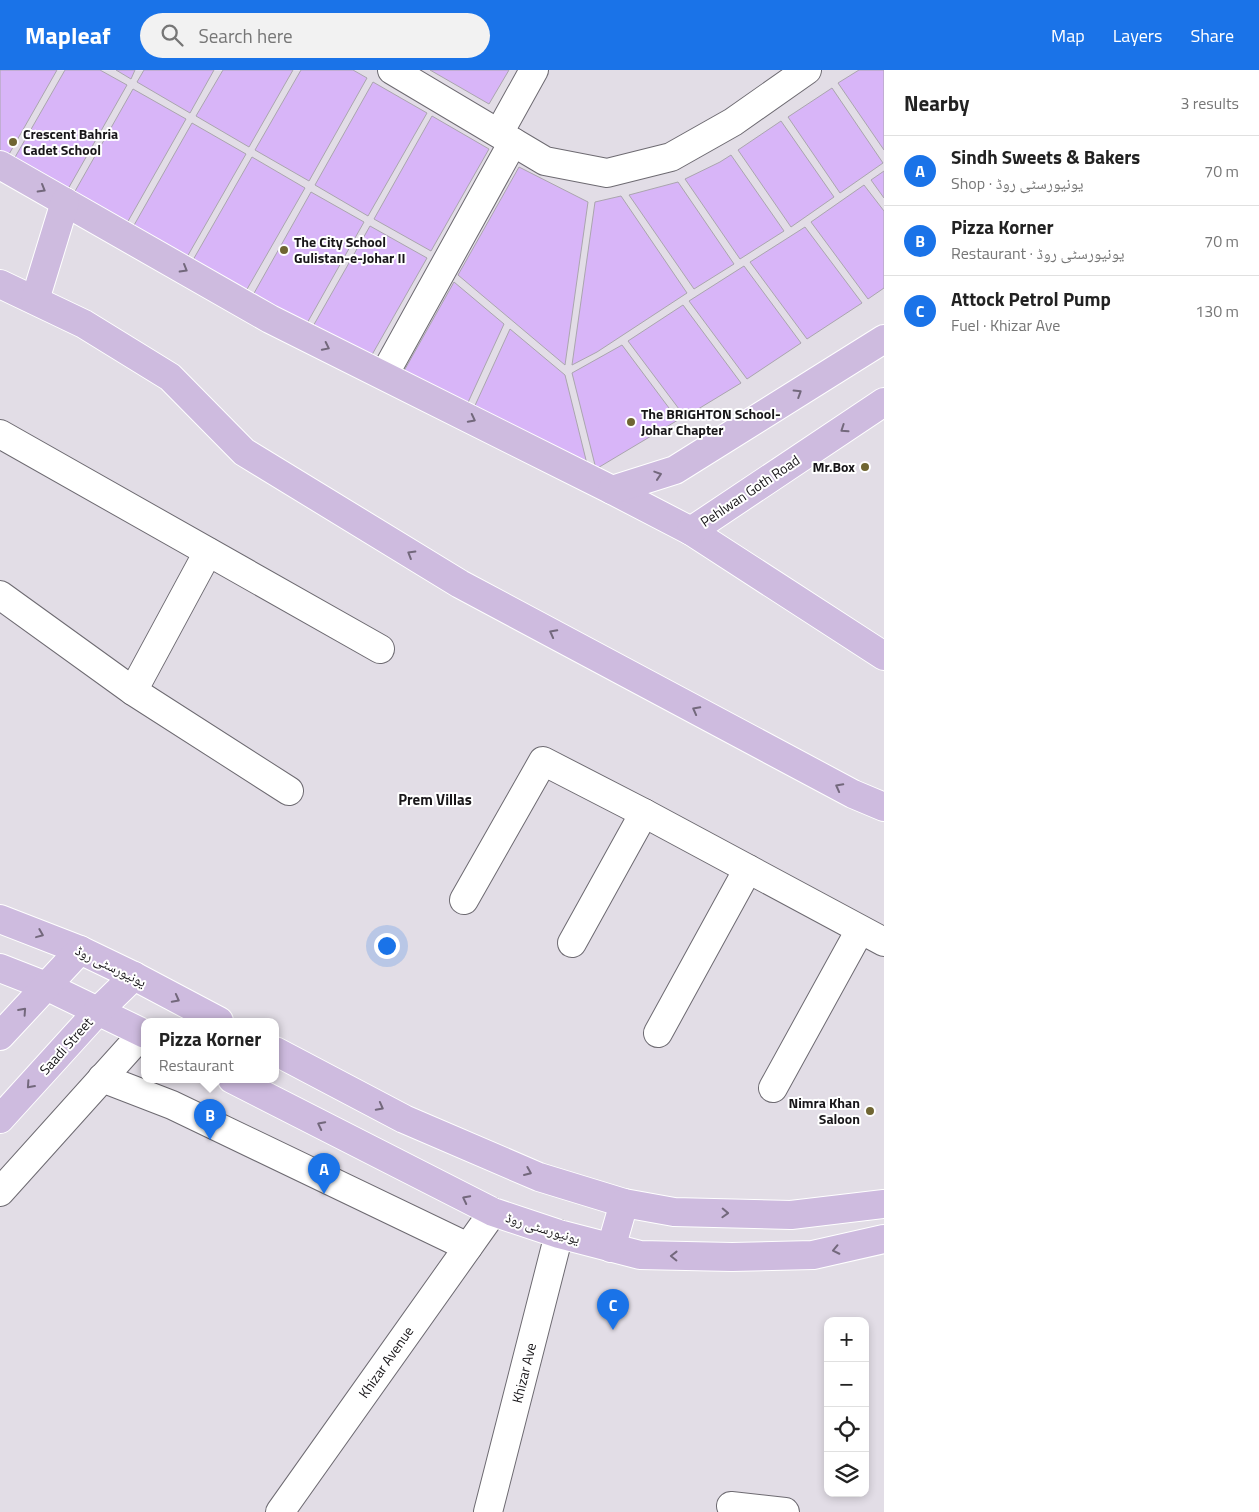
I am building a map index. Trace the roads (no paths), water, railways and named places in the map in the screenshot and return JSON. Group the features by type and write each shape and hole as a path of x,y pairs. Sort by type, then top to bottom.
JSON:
{"main road":[{"path":"0,165 270,319 691,531 884,656"},
{"path":"35,300 66,202"},
{"path":"0,284 84,324 170,377 244,452 460,584 853,794 884,807"},
{"path":"612,490 675,470 884,339"},
{"name":"Pehlwan Goth Road","path":"691,531 884,402"},
{"name":"یونیورسٹی روڈ","path":"0,919 80,950 213,1018"},
{"path":"0,1036 80,950"},
{"path":"0,968 99,1010 141,1032"},
{"name":"Saadi Street","path":"0,1119 99,1010 134,976"},
{"path":"279,1053 404,1120 539,1177 624,1203 674,1212 791,1215 884,1204"},
{"name":"یونیورسٹی روڈ","path":"240,1083 493,1212 559,1234 611,1248 640,1255 732,1258 813,1255 884,1240"},
{"path":"611,1248 624,1203"}],"street":[{"path":"392,70 545,161 607,174 671,157 734,122 807,70"},
{"path":"384,375 506,137 534,70"},
{"path":"0,434 380,649"},
{"path":"133,691 208,552"},
{"path":"0,595 133,691 289,791"},
{"path":"464,900 543,762 644,813 884,942"},
{"path":"572,943 644,813"},
{"path":"658,1033 748,869"},
{"path":"773,1088 860,930"},
{"path":"0,1192 141,1037"},
{"path":"102,1078 172,1105 468,1247"},
{"name":"Khizar Avenue","path":"280,1512 493,1212"},
{"name":"Khizar Ave","path":"488,1512 559,1234"},
{"path":"731,1506 785,1512"}],"place":[{"name":"Crescent Bahria Cadet School","path":"13,142"},
{"name":"The City School Gulistan-e-Johar II","path":"284,250"},
{"name":"The BRIGHTON School- Johar Chapter","path":"631,422"},
{"name":"Mr.Box","path":"865,467"},
{"name":"Nimra Khan Saloon","path":"870,1111"},
{"name":"Pizza Korner","path":"210,1140"},
{"name":"Sindh Sweets & Bakers","path":"324,1194"},
{"name":"Attock Petrol Pump","path":"613,1330"}],"district":[{"name":"Prem Villas","path":"435,800"}]}
